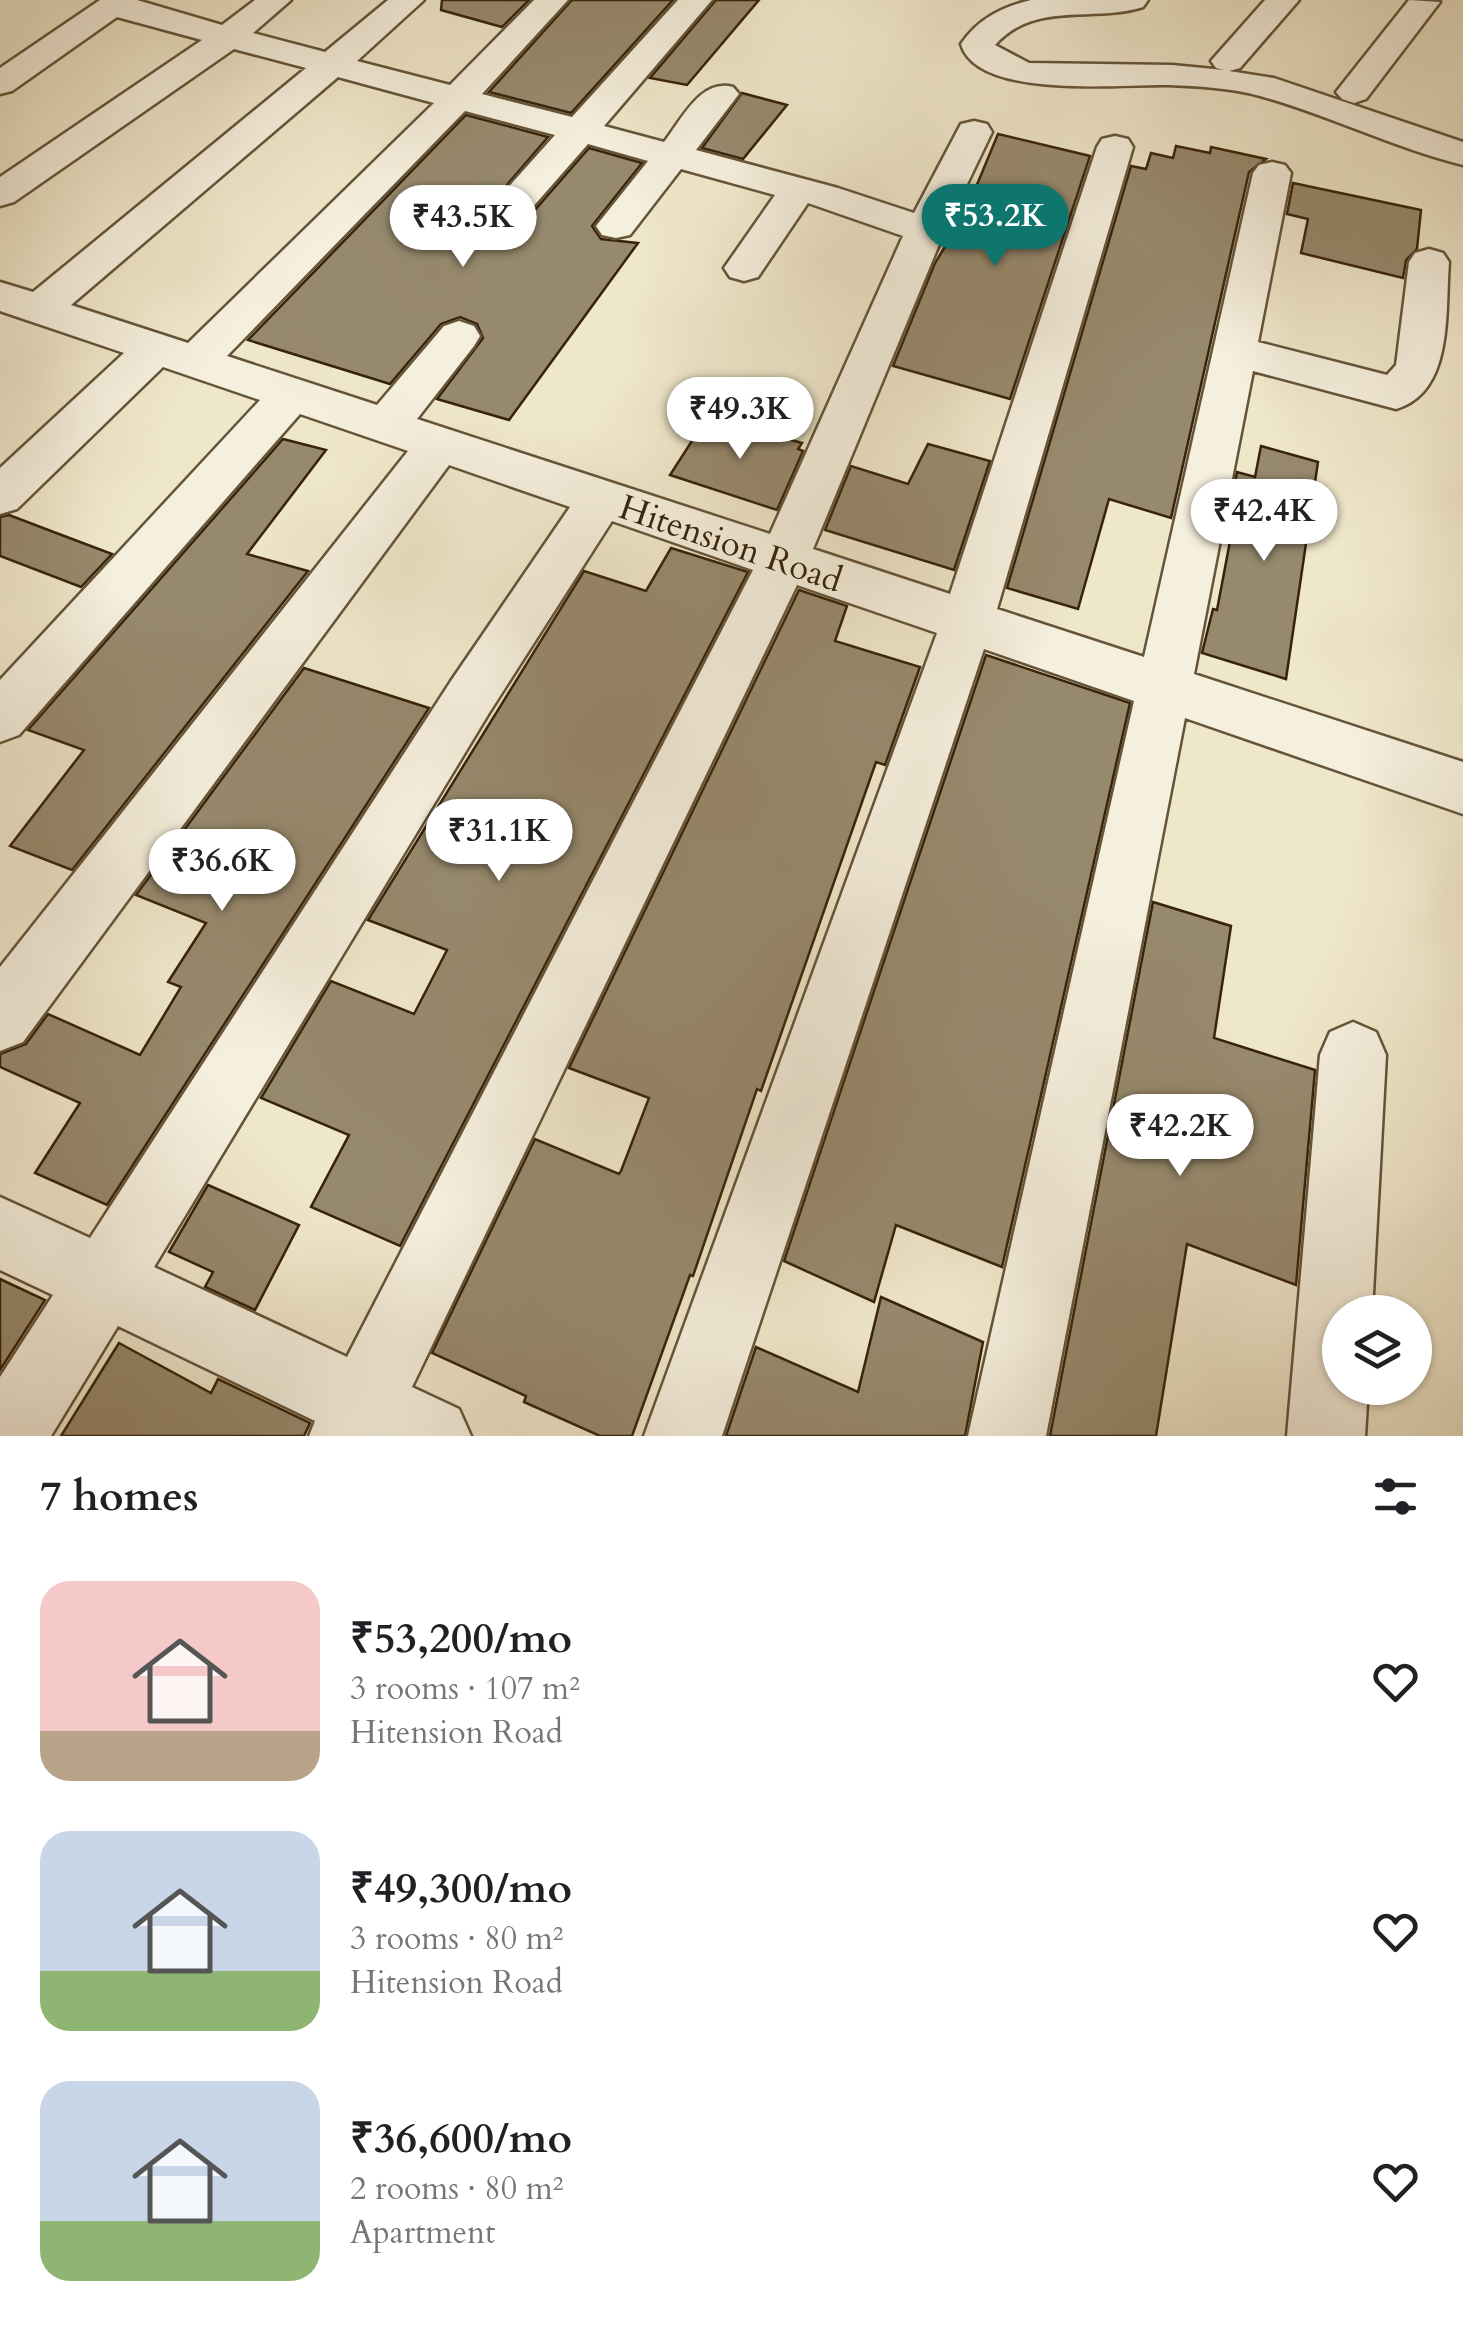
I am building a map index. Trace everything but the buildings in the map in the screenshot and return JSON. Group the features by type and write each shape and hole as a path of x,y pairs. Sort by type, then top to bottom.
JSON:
{"street":[{"path":"0,194 226,38 274,0"},
{"path":"14,307 329,66 408,0"},
{"path":"0,496 175,356 456,100 552,0"},
{"path":"517,201 696,0"},
{"path":"1132,0 1115,5 1054,5 1014,14 986,34 978,44 981,54 1029,73 1172,75 1262,85 1463,154"},
{"path":"1228,61 1282,0"},
{"path":"0,84 117,3 226,38 798,190 925,230"},
{"path":"1354,92 1430,4"},
{"path":"616,226 721,94"},
{"path":"356,1419 783,560 925,230 974,132"},
{"path":"683,1436 967,622 1114,147"},
{"path":"1007,1436 1272,173"},
{"path":"744,268 798,190"},
{"path":"1234,351 1396,393 1417,370 1428,262"},
{"name":"Hitension Road","path":"14,307 175,356 1463,788"},
{"path":"385,426 460,336"},
{"path":"0,718 290,395"},
{"path":"0,1020 439,444"},
{"path":"8,1436 470,697 601,499"},
{"path":"1326,1436 1353,1054"},
{"path":"0,1233 103,1280 356,1419 432,1436"}]}
